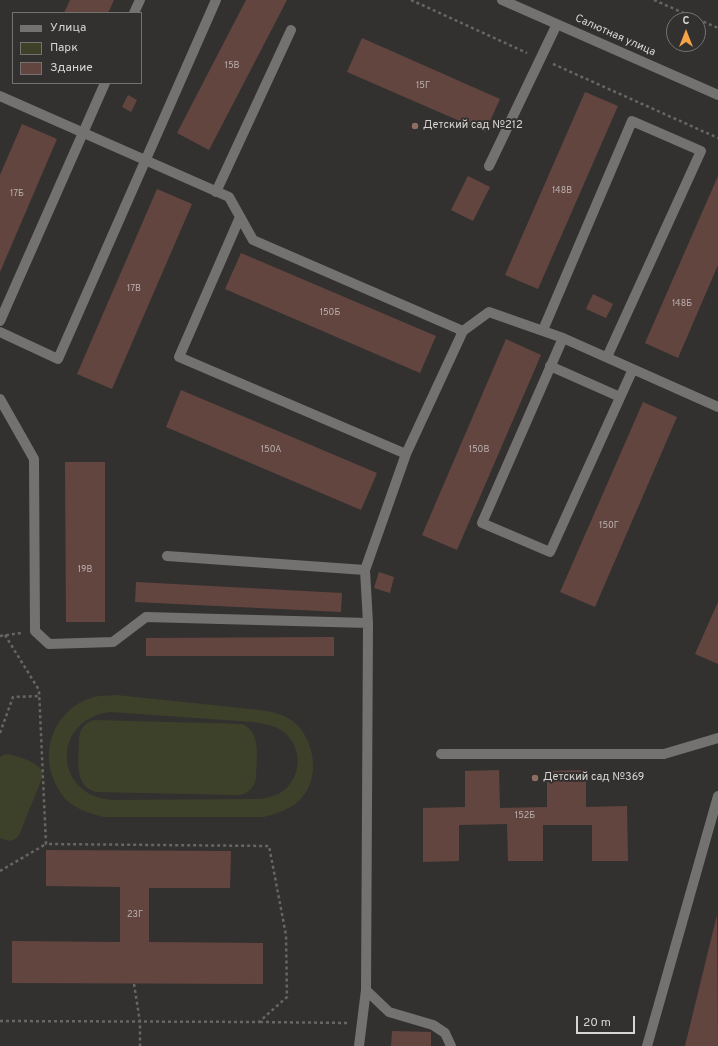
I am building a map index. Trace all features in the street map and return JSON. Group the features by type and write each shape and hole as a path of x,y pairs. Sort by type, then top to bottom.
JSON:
{"street":[{"path":"134,12 140,0"},
{"path":"0,332 58,358 144,160 216,0"},
{"name":"Салютная улица","path":"502,0 718,95"},
{"path":"489,166 557,24"},
{"path":"216,192 291,30"},
{"path":"0,321 104,84"},
{"path":"0,96 228,197 253,240 464,331"},
{"path":"543,330 632,122 701,152 607,357"},
{"path":"240,217 179,356 406,454"},
{"path":"358,1046 366,990 368,623 365,570 406,454 464,331 489,312 563,338 718,407"},
{"path":"563,338 482,523 550,552 633,369"},
{"path":"550,366 620,397"},
{"path":"0,399 34,459 36,631 48,644 113,642 146,617 368,623"},
{"path":"167,556 365,570"},
{"path":"441,754 664,754 718,738"},
{"path":"647,1046 718,796"},
{"path":"366,990 389,1012 434,1025 445,1033 451,1046"}],"path":[{"path":"411,0 718,138"},
{"path":"654,0 718,28"},
{"path":"0,636 36,631"},
{"path":"5,635 38,690 46,844"},
{"path":"0,733 13,697 39,696"},
{"path":"0,871 46,844 268,846 286,935 287,997 259,1022"},
{"path":"134,984 140,1022 140,1046"},
{"path":"0,1021 362,1023"}],"green space":[{"path":"116,695 260,710 283,715 295,723 308,741 312,752 313,764 309,786 303,796 295,804 284,810 264,817 104,817 82,810 74,806 65,798 53,778 49,753 51,740 62,718 71,709 94,697","holes":["110,712 254,722 281,730 289,736 297,753 298,762 293,779 288,787 277,795 270,797 256,799 113,800 93,796 79,786 70,773 67,758 69,743 77,729 90,718"]},
{"path":"94,720 242,724 253,733 255,740 257,755 255,782 248,792 239,795 96,792 89,789 84,784 81,778 78,763 80,732 85,725"},
{"path":"9,754 35,764 42,771 43,776 19,835 17,838 10,841 0,838 0,757"}],"building":[{"path":"70,0 114,0 108,12 64,12"},
{"path":"246,0 287,0 209,150 177,133"},
{"path":"362,38 500,99 485,132 347,72"},
{"path":"585,92 618,106 538,289 505,275"},
{"path":"128,95 137,100 131,112 122,107"},
{"path":"22,124 57,139 0,272 0,175"},
{"path":"468,176 490,187 473,221 451,210"},
{"path":"718,176 718,265 678,358 645,343"},
{"path":"157,189 192,204 112,389 77,374"},
{"path":"241,253 436,336 420,373 225,289"},
{"path":"593,294 613,304 606,318 586,309"},
{"path":"506,339 541,355 457,550 422,535"},
{"path":"181,390 377,473 361,510 166,427"},
{"path":"643,402 677,417 595,607 560,592"},
{"path":"65,462 105,462 105,622 66,622"},
{"path":"379,572 394,577 390,593 374,588"},
{"path":"136,582 342,593 341,612 135,602"},
{"path":"718,602 718,664 695,654"},
{"path":"334,637 334,656 146,656 146,638"},
{"path":"499,770 500,808 547,807 547,771 586,770 586,807 627,806 628,861 592,861 592,825 543,825 543,861 508,861 507,824 459,825 459,861 423,862 423,808 465,807 465,771"},
{"path":"46,850 231,851 230,888 149,888 149,942 263,943 263,984 12,983 12,941 120,942 120,887 46,886"},
{"path":"717,915 718,1046 685,1046 693,1013"},
{"path":"392,1031 431,1032 431,1046 391,1046"}],"place":[{"name":"Детский сад №212","path":"415,126"},
{"name":"Детский сад №369","path":"535,778"}]}
